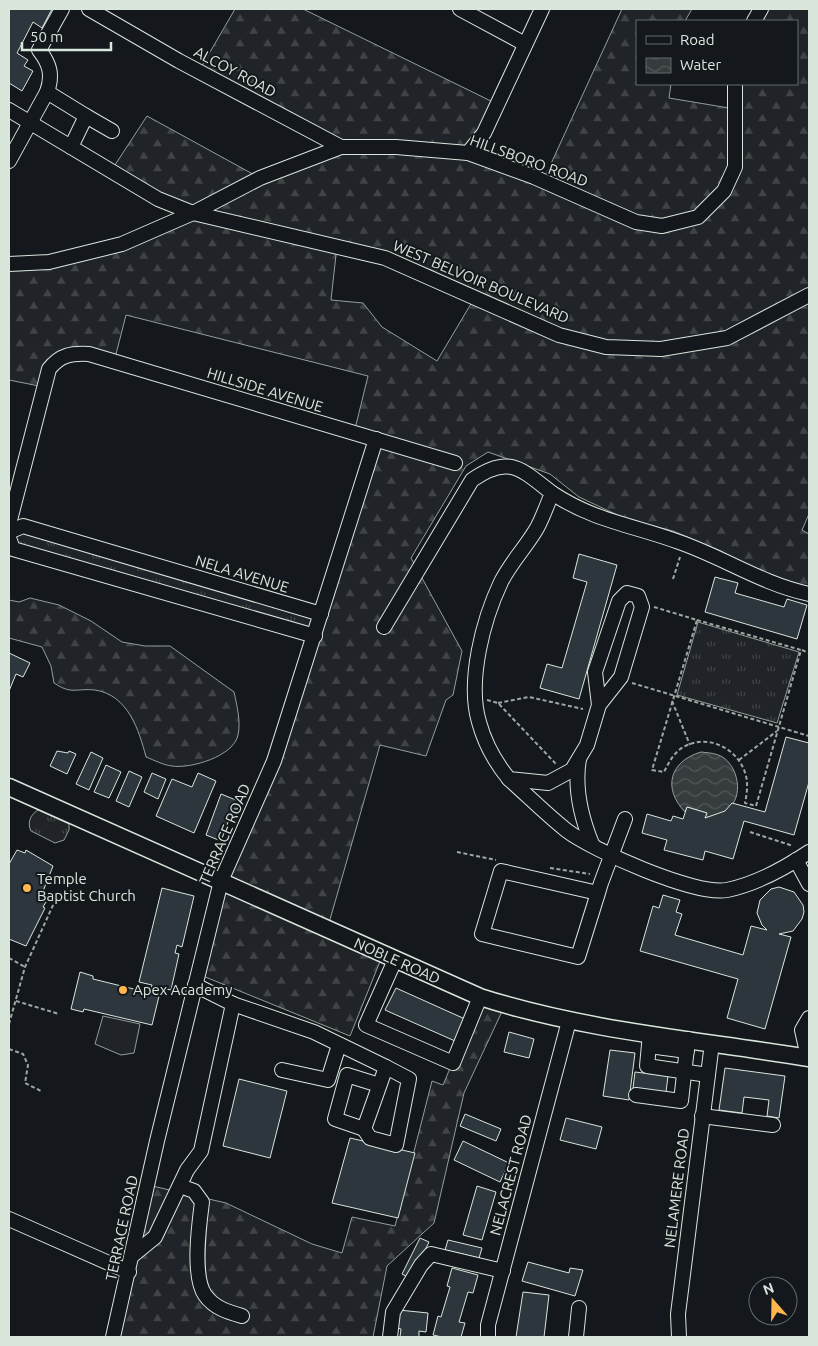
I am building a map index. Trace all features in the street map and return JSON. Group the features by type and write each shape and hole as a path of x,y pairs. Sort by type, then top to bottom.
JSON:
{"main road":[{"name":"NOBLE ROAD","path":"9,787 480,997 516,1009 650,1040 687,1045 712,1043 809,1057"}],"street":[{"path":"9,161 47,92 52,79 48,61 39,50 62,9"},
{"name":"ALCOY ROAD","path":"89,9 179,61 341,147"},
{"path":"460,9 525,44"},
{"path":"468,153 484,133 542,9"},
{"path":"755,20 761,9"},
{"name":"HILLSBORO ROAD","path":"9,264 49,262 122,244 193,213 260,178 341,147 396,148 468,153 534,177 636,222 662,226 698,216 724,192 735,167 735,85"},
{"path":"47,92 112,131"},
{"name":"WEST BELVOIR BOULEVARD","path":"9,110 158,199 193,213 385,258 559,336 606,347 661,349 727,338 809,295"},
{"path":"71,147 86,116"},
{"name":"HILLSIDE AVENUE","path":"9,524 49,369 56,360 65,355 89,354 455,464"},
{"name":"TERRACE ROAD","path":"113,1337 133,1256 157,1141 221,881 274,761 376,439"},
{"path":"384,627 472,480 486,470 504,466 521,469 552,493 591,515 678,541 771,584 809,594"},
{"path":"552,493 536,529 519,552 491,604 483,631 474,687 478,722 493,758 509,779 567,831 627,863 685,885 726,890 771,875 801,853 809,884"},
{"name":"NELA AVENUE","path":"9,532 23,526 322,614"},
{"path":"9,538 13,549 315,636"},
{"path":"146,588 153,564"},
{"path":"509,779 548,783 572,770 587,745 598,710 621,677 642,607 638,596 627,593 618,601 595,672 598,710"},
{"path":"579,758 577,773 582,820 592,844"},
{"path":"598,893 501,871 482,934 578,957 598,893 625,819"},
{"path":"394,960 366,1025 453,1063 480,997"},
{"path":"195,985 233,1004 314,1032 409,1079 396,1145 370,1138 364,1129 335,1119 347,1075 379,1085"},
{"path":"133,1256 155,1237 187,1170 202,1150 233,1004"},
{"path":"809,1018 802,1030 809,1057"},
{"name":"NELACREST ROAD","path":"488,1337 488,1325 569,1021"},
{"path":"650,1040 647,1066 708,1075"},
{"name":"NELAMERE ROAD","path":"679,1337 678,1314 712,1043"},
{"path":"282,1070 328,1080 339,1044"},
{"path":"681,1101 687,1045"},
{"path":"364,1129 386,1067"},
{"path":"636,1095 681,1101 703,1110 773,1125"},
{"path":"180,1186 194,1191 202,1202 199,1223 198,1274 204,1294 224,1311 242,1316"},
{"path":"9,1219 129,1272"},
{"path":"390,1337 393,1312 421,1265 431,1254 502,1271"},
{"path":"576,1337 579,1308"}],"path":[{"path":"673,579 682,551"},
{"path":"651,606 809,652"},
{"path":"697,620 652,770 664,772 670,759 680,749 690,745 708,742 721,745 734,753 747,777 745,803 756,806 801,650"},
{"path":"629,682 809,736"},
{"path":"484,699 498,703 529,697 598,710"},
{"path":"672,701 690,745"},
{"path":"498,703 559,768"},
{"path":"739,760 778,730"},
{"path":"750,832 801,853"},
{"path":"456,852 494,859"},
{"path":"9,1024 25,966 54,903"},
{"path":"9,958 25,966"},
{"path":"16,1001 59,1014"},
{"path":"9,1049 23,1054 28,1065 25,1083 41,1091"}],"green space":[{"path":"235,9 303,9 497,104 468,153 543,181 622,9 692,9 686,20 636,20 636,85 671,85 669,98 735,109 735,85 798,85 798,20 755,20 761,9 809,9 809,514 802,530 809,534 809,588 778,581 721,551 673,531 626,519 579,497 550,474 488,452 466,466 411,558 462,651 453,695 446,700 426,756 380,745 327,930 383,954 350,1036 198,974 221,881 274,761 376,440 354,433 368,376 126,315 114,362 65,355 44,387 9,380 9,264 49,262 192,213 111,171 147,116 260,178 340,147 199,71","holes":["337,246 475,297 437,361 382,327 363,303 331,300"]},
{"path":"23,526 321,614 315,636 13,549 9,538"},
{"path":"30,598 59,605 91,621 122,642 145,646 170,646 234,692 239,725 235,742 229,749 211,760 190,765 162,764 146,757 140,736 130,715 116,699 106,693 95,690 70,690 60,687 54,683 51,666 42,647 9,638 9,600 19,602"},
{"path":"698,622 799,652 777,723 677,695"},
{"path":"38,810 69,824 69,830 64,840 55,843 31,831 30,819"},
{"path":"480,997 505,1005 464,1093 434,1223 387,1266 373,1337 113,1337 148,1185 226,1203 312,1244 342,1253 352,1217 395,1226 432,1081 443,1085"},
{"path":"103,1016 140,1024 134,1053 121,1055 95,1044"}],"water":[{"path":"701,752 716,754 724,758 734,770 738,785 735,801 730,807 722,813 705,818 707,813 687,807 685,812 673,794 672,785 676,769 682,762 690,756"}],"building":[{"path":"9,9 52,9 42,28 33,22 17,53 28,60 24,66 33,71 22,91 9,83"},
{"path":"579,554 617,565 579,699 540,688 547,664 562,668 587,582 573,578"},
{"path":"715,577 738,583 735,593 784,607 787,599 807,605 797,639 705,612"},
{"path":"9,653 30,663 23,677 16,674 9,691"},
{"path":"786,737 809,743 809,782 794,835 744,821 733,859 705,851 703,860 664,850 667,840 642,833 647,814 671,821 673,816 683,819 687,807 707,813 705,818 725,811 732,803 765,812"},
{"path":"57,751 68,753 69,751 76,754 67,774 50,766"},
{"path":"91,752 103,758 89,790 76,784"},
{"path":"106,765 121,772 109,798 94,792"},
{"path":"129,771 142,777 129,807 116,801"},
{"path":"152,773 166,779 158,799 144,792"},
{"path":"198,773 216,781 194,833 156,816 172,779 192,787"},
{"path":"221,794 241,802 238,809 233,809 221,841 206,835"},
{"name":"Temple Baptist Church","path":"17,850 25,853 26,850 53,866 40,899 46,902 43,907 45,908 26,946 9,939 9,864"},
{"path":"779,887 794,892 803,905 804,912 802,919 793,931 779,934 791,937 765,1029 727,1018 738,979 640,951 653,906 659,908 663,895 680,900 676,912 682,914 675,935 743,955 751,926 767,930 762,925 757,913 760,900 771,889"},
{"path":"162,888 194,896 182,947 177,945 175,953 179,954 171,990 161,988 152,1025 84,1009 83,1012 71,1009 80,972 93,976 93,979 150,993 152,985 139,982"},
{"path":"396,988 465,1019 455,1041 385,1010"},
{"path":"509,1032 534,1039 529,1058 504,1052"},
{"path":"610,1050 635,1053 629,1100 603,1096"},
{"path":"725,1068 785,1076 779,1118 767,1116 769,1100 744,1097 742,1113 719,1110"},
{"path":"635,1072 668,1076 666,1092 633,1088"},
{"path":"239,1079 287,1091 270,1158 223,1146"},
{"path":"465,1114 501,1129 496,1141 460,1126"},
{"path":"566,1118 602,1127 596,1149 560,1140"},
{"path":"350,1138 415,1153 398,1218 332,1203"},
{"path":"463,1141 509,1163 500,1182 454,1160"},
{"path":"477,1186 496,1192 482,1240 463,1235"},
{"path":"420,1238 429,1242 411,1279 402,1274"},
{"path":"448,1240 482,1248 479,1258 445,1250"},
{"path":"528,1262 569,1273 570,1268 583,1270 575,1296 522,1281"},
{"path":"452,1268 478,1275 473,1293 468,1292 459,1322 465,1323 461,1337 442,1337 433,1335 438,1316 441,1317 450,1287 447,1286"},
{"path":"523,1292 549,1295 544,1337 516,1337"},
{"path":"399,1310 428,1313 426,1332 419,1331 419,1337 400,1337 401,1329 398,1328"}],"place":[{"name":"Temple Baptist Church","path":"27,888"},
{"name":"Apex Academy","path":"123,990"}]}
